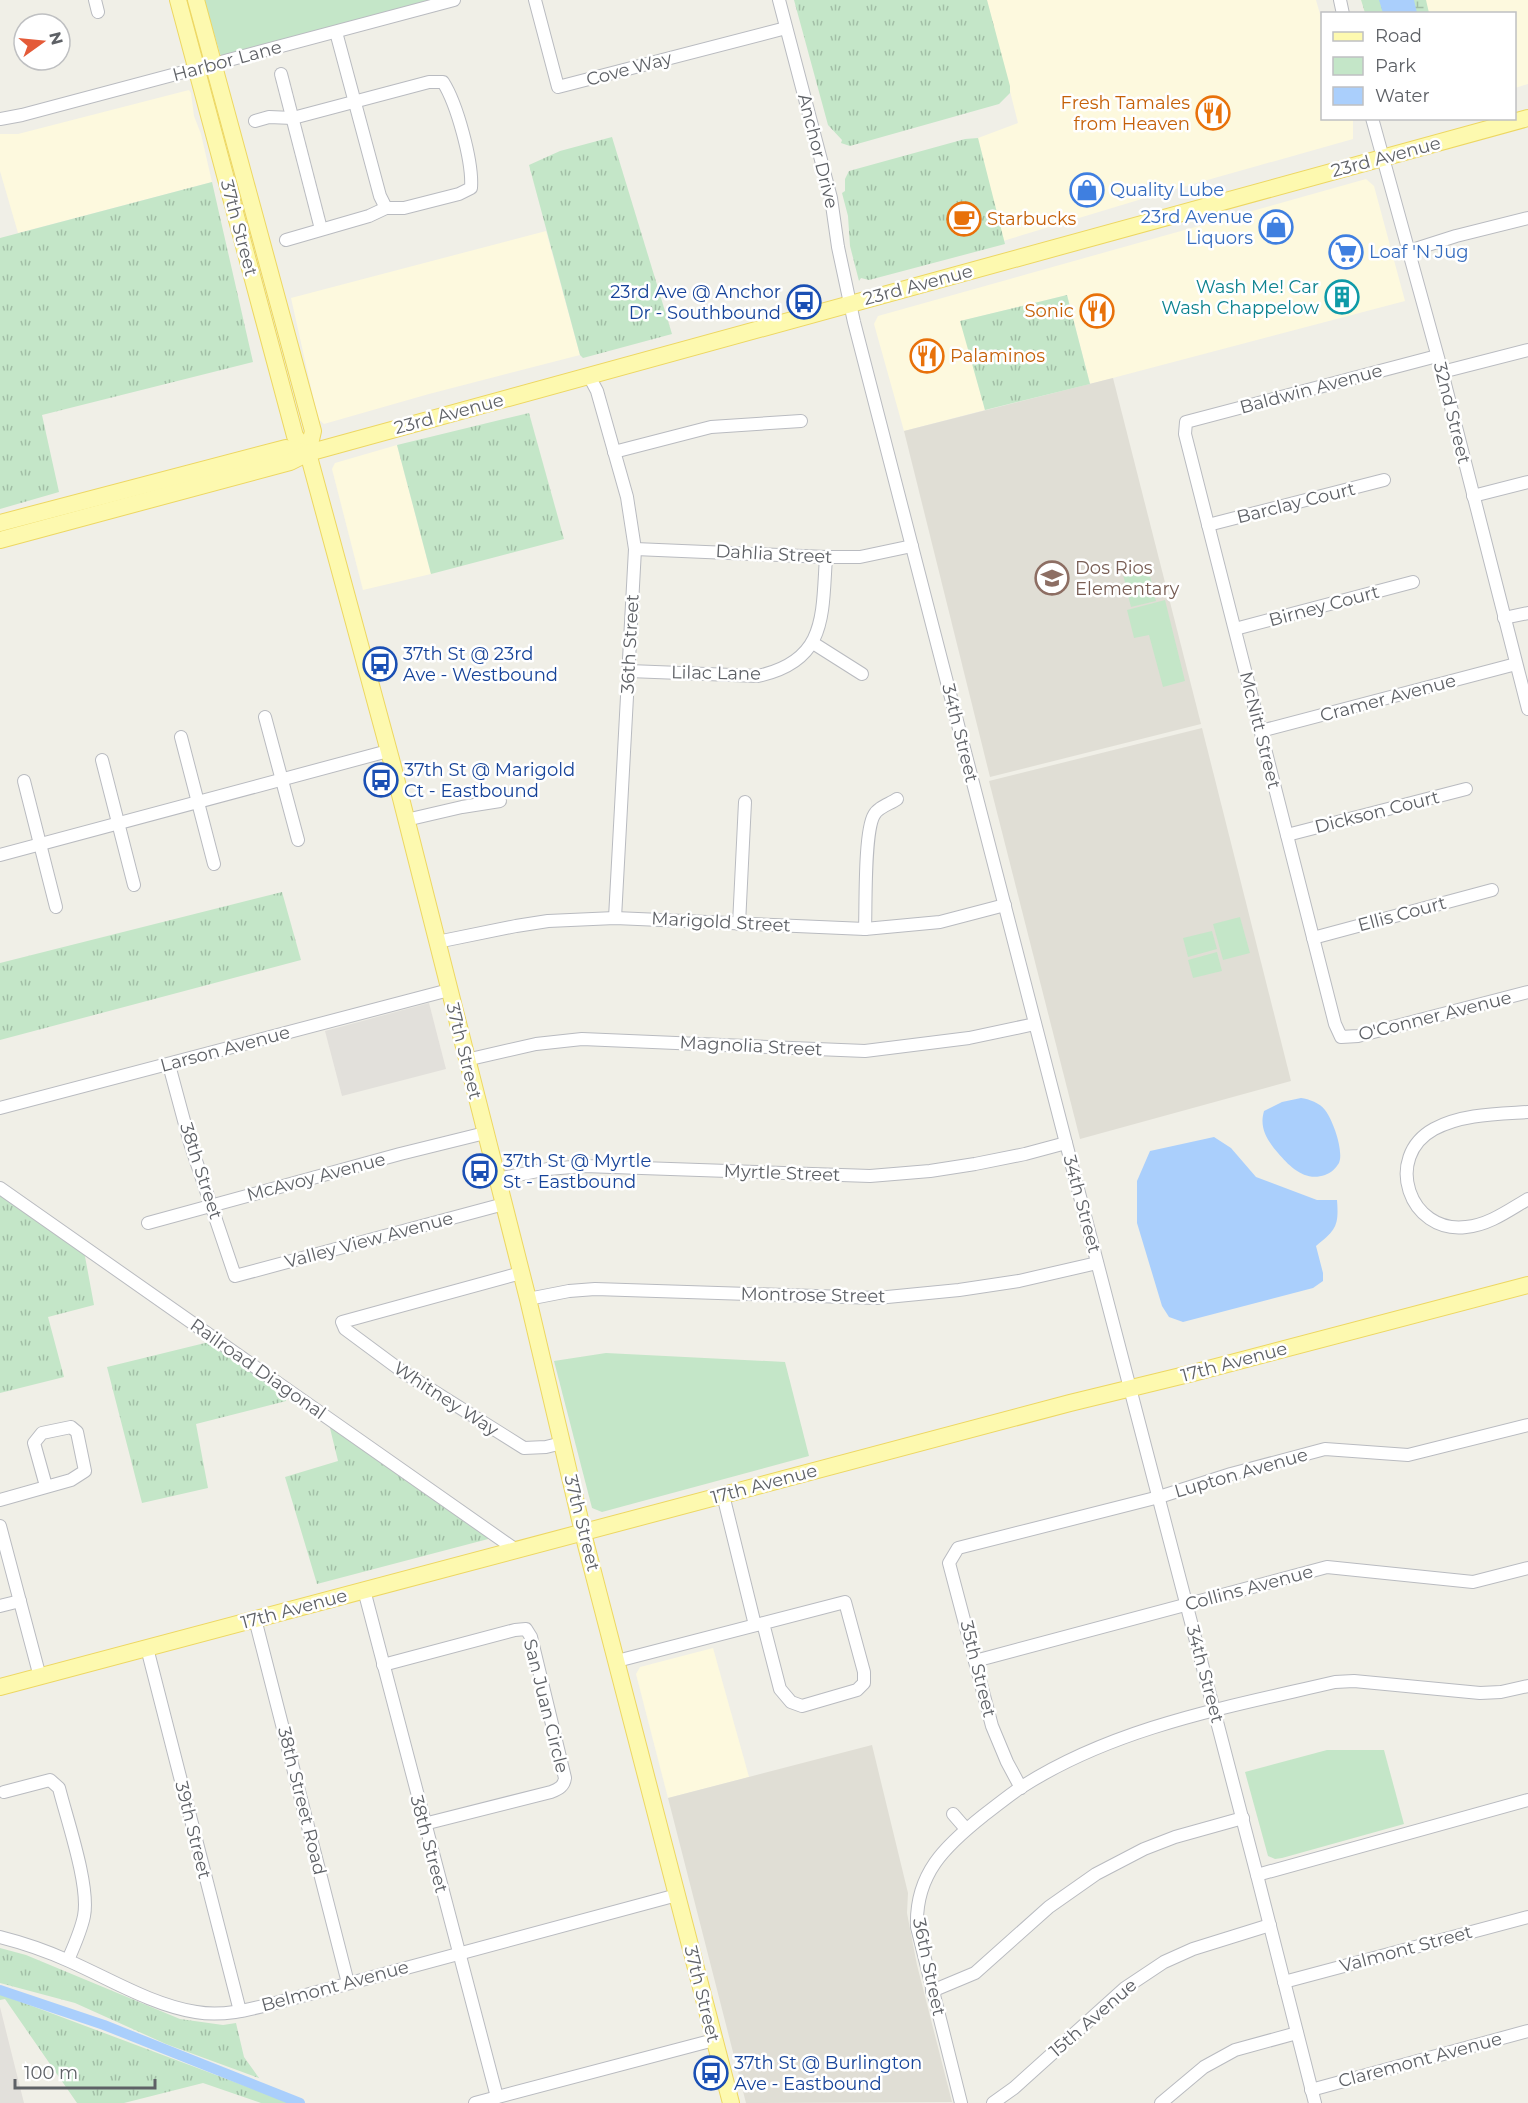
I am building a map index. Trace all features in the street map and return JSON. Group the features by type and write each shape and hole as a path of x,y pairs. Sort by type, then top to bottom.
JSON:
{"main road":[{"name":"37th Street","path":"178,0 295,436 308,453 388,751 528,1299 584,1532 731,2103"},
{"name":"37th Street","path":"196,0 313,430 308,453"},
{"name":"23rd Avenue","path":"0,540 290,462 308,453 1528,118"},
{"path":"230,193 247,188"},
{"name":"23rd Avenue","path":"0,522 286,448 308,453"},
{"name":"17th Avenue","path":"0,1688 723,1495 1528,1285"}],"street":[{"name":"Harbor Lane","path":"0,119 22,116 454,0"},
{"name":"Cove Way","path":"535,0 558,87 786,28"},
{"name":"Anchor Drive","path":"779,0 831,198 850,304"},
{"path":"336,32 380,196 386,208"},
{"path":"281,74 321,229"},
{"path":"255,122 269,117 293,118 429,82 443,82 452,96 472,174 471,188 459,194 404,208 386,208 369,216 286,240"},
{"name":"32nd Street","path":"1373,120 1442,372 1528,708"},
{"path":"1409,251 1456,236 1528,218"},
{"name":"34th Street","path":"850,304 1315,2103"},
{"path":"1442,372 1528,350"},
{"name":"Baldwin Avenue","path":"1186,422 1437,356"},
{"name":"36th Street","path":"589,376 598,393 614,452 632,520 635,549 615,918"},
{"path":"614,452 711,427 801,421"},
{"name":"McNitt Street","path":"1186,422 1185,434 1335,1024 1341,1037"},
{"name":"Barclay Court","path":"1208,525 1384,480"},
{"path":"1473,496 1528,482"},
{"name":"Dahlia Street","path":"635,549 860,557 912,546"},
{"name":"Lilac Lane","path":"629,671 758,676 776,672 794,663 813,643 822,615 826,557"},
{"name":"Birney Court","path":"1235,629 1413,582"},
{"path":"1504,618 1528,613"},
{"path":"813,643 862,674"},
{"name":"Cramer Avenue","path":"1261,731 1516,664"},
{"path":"265,717 298,840"},
{"path":"181,737 214,864"},
{"path":"0,855 388,751"},
{"path":"102,760 134,885"},
{"path":"24,781 56,907"},
{"name":"Dickson Court","path":"1287,835 1466,789"},
{"path":"865,929 868,841 872,817 879,809 897,799"},
{"path":"406,820 500,801"},
{"path":"739,924 745,802"},
{"name":"Ellis Court","path":"1313,938 1492,890"},
{"name":"Marigold Street","path":"437,942 526,924 615,918 865,929 940,922 1005,905"},
{"name":"Larson Avenue","path":"0,1108 449,990"},
{"name":"O'Conner Avenue","path":"1341,1037 1358,1036 1528,992"},
{"name":"Magnolia Street","path":"466,1060 536,1044 582,1039 865,1051 969,1038 1035,1024"},
{"name":"38th Street","path":"169,1065 190,1143 235,1276"},
{"path":"1528,1112 1473,1117 1432,1130 1414,1148 1408,1163 1406,1180 1410,1196 1418,1209 1431,1220 1454,1228 1473,1226 1496,1218 1528,1199"},
{"name":"McAvoy Avenue","path":"148,1223 410,1151 485,1133"},
{"name":"Myrtle Street","path":"497,1179 549,1169 584,1166 870,1176 930,1171 975,1164 1066,1143"},
{"name":"Railroad Diagonal","path":"0,1188 516,1550"},
{"name":"Valley View Avenue","path":"235,1276 504,1204"},
{"name":"Montrose Street","path":"528,1299 569,1291 595,1289 839,1298 906,1296 1019,1281 1097,1263"},
{"name":"Whitney Way","path":"521,1273 342,1323 345,1329 403,1372 524,1448 546,1447 562,1443"},
{"name":"Lupton Avenue","path":"958,1548 1159,1497 1231,1474 1325,1449 1408,1455 1528,1425"},
{"path":"0,1500 71,1480 85,1471 77,1432 71,1427 42,1433 34,1443 46,1486"},
{"path":"617,1661 759,1624 845,1602 864,1672 864,1683 857,1690 801,1706 791,1702 780,1689 759,1624 723,1495"},
{"path":"0,1526 40,1677"},
{"name":"35th Street","path":"958,1548 949,1563 997,1741 1021,1788"},
{"name":"Collins Avenue","path":"975,1661 1327,1567 1473,1582 1528,1568"},
{"name":"38th Street","path":"364,1590 497,2097"},
{"path":"0,1606 20,1601"},
{"name":"38th Street Road","path":"255,1619 348,1983"},
{"name":"San Juan Circle","path":"383,1665 515,1630 526,1629 531,1637 565,1783 558,1790 424,1824"},
{"name":"39th Street","path":"147,1648 240,2011"},
{"path":"952,1814 966,1829 1021,1788 1102,1746 1153,1728 1335,1682 1354,1681 1480,1693 1502,1692 1528,1686"},
{"path":"4,1792 50,1780 59,1788 83,1884 85,1901 84,1916 68,1960"},
{"path":"1257,1875 1528,1800"},
{"path":"932,1991 975,1973 1049,1907 1096,1874 1144,1849 1175,1837 1243,1818"},
{"name":"36th Street","path":"961,2103 916,1927 917,1903 930,1869 966,1829"},
{"name":"Belmont Avenue","path":"0,1937 68,1960 171,2006 197,2013 213,2014 240,2011 677,1895"},
{"name":"Valmont Street","path":"1284,1982 1528,1917"},
{"name":"15th Avenue","path":"993,2103 1014,2088 1125,1988 1164,1962 1193,1949 1270,1924"},
{"name":"Claremont Avenue","path":"1311,2090 1528,2031"},
{"path":"1161,2103 1204,2067 1234,2050 1297,2033"},
{"path":"476,2103 714,2040"}],"shaded area":[{"path":"987,0 1316,0 1321,18 1321,120 1353,120 1353,139 1003,241 978,138 1018,123"},
{"path":"1361,0 1528,0 1528,84 1516,88 1516,12 1365,12"},
{"path":"189,90 212,182 18,233 0,171 0,134 18,134"},
{"path":"1366,179 1374,186 1405,301 1090,384 1067,295 961,321 985,410 904,431 874,324 878,316"},
{"path":"546,231 580,355 324,424 318,419 291,298"},
{"name":"Dos Rios Elementary","path":"1113,378 1201,724 990,777 904,431"},
{"path":"397,445 431,574 363,590 332,469 335,463"},
{"path":"1202,728 1291,1081 1080,1139 989,781"},
{"path":"429,1003 446,1069 342,1096 325,1031"},
{"path":"713,1648 749,1777 668,1798 636,1674 640,1667"},
{"path":"872,1745 908,1893 907,1913 917,1965 952,2102 746,2103 668,1798"},
{"path":"0,2007 24,2103 0,2103"}],"green space":[{"path":"204,0 436,0 221,57"},
{"path":"794,0 987,0 1010,93 999,104 850,146 841,143 842,140 828,125"},
{"path":"1361,0 1426,0 1429,12 1365,12"},
{"path":"612,137 672,334 583,358 580,355 529,165 560,151"},
{"path":"978,138 1005,244 869,280 861,278 859,281 850,246 848,216 842,193 845,191 845,179 849,171 965,139"},
{"path":"212,182 253,362 42,415 59,492 0,509 0,238"},
{"path":"1067,295 1090,384 985,410 960,321"},
{"path":"529,413 564,539 431,574 397,445"},
{"path":"1148,568 1152,584 1127,590 1123,575"},
{"path":"1152,586 1156,601 1131,607 1127,592"},
{"path":"1165,600 1185,681 1163,687 1149,635 1134,638 1127,610"},
{"path":"282,892 301,960 0,1040 0,963"},
{"path":"1240,917 1250,953 1223,960 1213,924"},
{"path":"1212,931 1217,949 1188,957 1183,938"},
{"path":"1217,952 1222,971 1193,978 1188,960"},
{"path":"0,1194 84,1251 94,1305 48,1317 64,1377 0,1393"},
{"path":"209,1342 284,1393 286,1401 196,1424 208,1488 142,1503 107,1367"},
{"path":"606,1353 785,1362 809,1456 602,1512 592,1508 554,1361"},
{"path":"329,1424 492,1538 317,1584 285,1477 338,1461"},
{"path":"1327,1750 1384,1750 1404,1824 1282,1858 1275,1859 1268,1856 1245,1772"},
{"path":"0,1948 26,1955 180,2019 223,2025 236,2023 244,2057 259,2078 166,2044 75,2003 0,1983"},
{"path":"0,1994 291,2103 261,2103 203,2083 124,2103 77,2103 5,1999 0,2000"}],"water":[{"path":"1379,0 1414,0 1417,12 1383,12"},
{"path":"1301,1098 1323,1108 1337,1136 1340,1151 1339,1163 1329,1173 1318,1177 1305,1175 1293,1168 1274,1148 1263,1128 1264,1111 1282,1102"},
{"path":"1214,1137 1231,1148 1256,1177 1317,1200 1337,1200 1337,1222 1328,1236 1316,1246 1323,1281 1313,1288 1183,1322 1169,1317 1162,1306 1137,1223 1137,1181 1150,1151"}],"waterway":[{"path":"0,1990 104,2025 300,2103"}],"place":[{"name":"Fresh Tamales from Heaven","path":"1213,113"},
{"name":"Quality Lube","path":"1087,190"},
{"name":"Starbucks","path":"964,219"},
{"name":"23rd Avenue Liquors","path":"1276,227"},
{"name":"Loaf 'N Jug","path":"1346,252"},
{"name":"Wash Me! Car Wash Chappelow","path":"1342,297"},
{"name":"23rd Ave @ Anchor Dr - Southbound","path":"804,302"},
{"name":"Sonic","path":"1097,311"},
{"name":"Palaminos","path":"927,356"},
{"name":"Dos Rios Elementary","path":"1052,578"},
{"name":"37th St @ 23rd Ave - Westbound","path":"380,664"},
{"name":"37th St @ Marigold Ct - Eastbound","path":"381,780"},
{"name":"37th St @ Myrtle St - Eastbound","path":"480,1171"},
{"name":"37th St @ Burlington Ave - Eastbound","path":"711,2073"}]}
